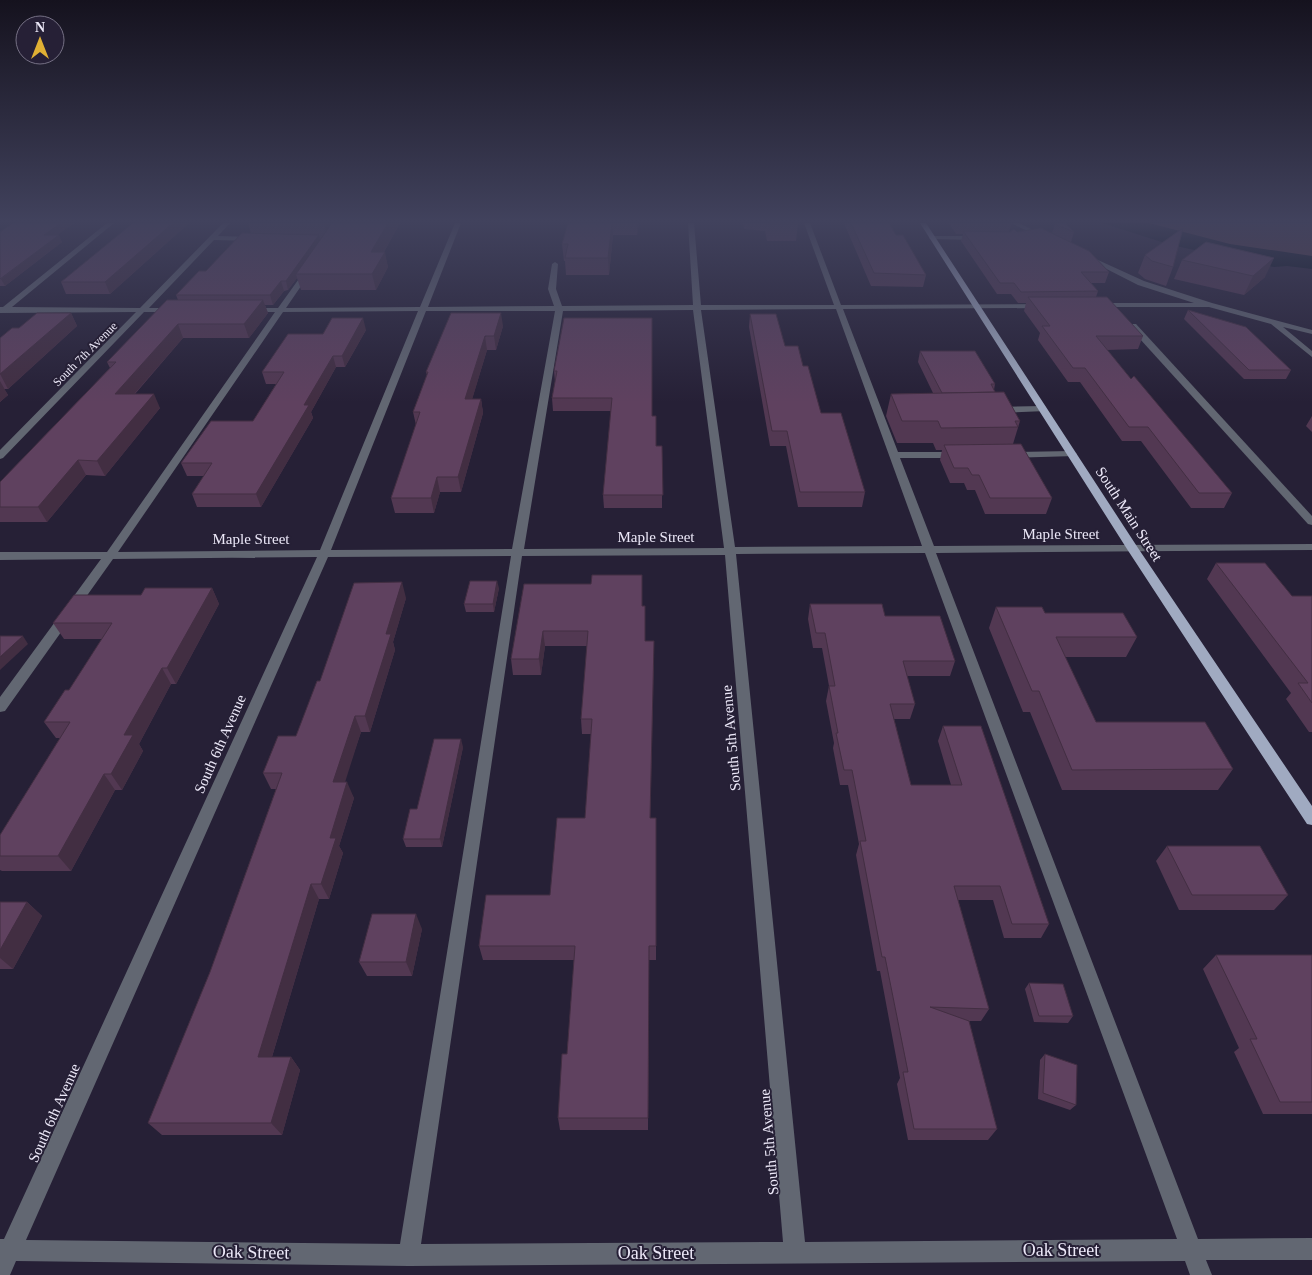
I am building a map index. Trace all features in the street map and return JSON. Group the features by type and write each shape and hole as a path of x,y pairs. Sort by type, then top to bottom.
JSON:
{"main road":[{"name":"South Main Street","path":"961,282 1133,549 1312,819"}],"street":[{"path":"1,310 36,282"},
{"name":"South 7th Avenue","path":"0,456 170,282"},
{"path":"0,707 110,555 299,282"},
{"name":"South 6th Avenue","path":"0,1272 5,1250 324,554 434,282"},
{"path":"410,1255 517,553 559,309 552,288 553,282"},
{"name":"South 5th Avenue","path":"695,282 697,309 730,551 795,1252"},
{"path":"830,282 1201,1275"},
{"path":"1140,282 1209,305 1312,332"},
{"path":"1114,305 1312,522"},
{"path":"1086,306 1209,305"},
{"path":"242,310 1048,306"},
{"path":"1,310 186,310"},
{"path":"1271,321 1312,356"},
{"path":"984,410 1043,409"},
{"path":"1002,455 1072,454"},
{"path":"894,455 972,455"},
{"name":"Maple Street","path":"0,556 1312,547"},
{"name":"Oak Street","path":"5,1250 410,1255 1312,1249"}],"building":[{"path":"188,282 280,282 270,295 176,295"},
{"path":"1090,282 1098,291 1021,292 1014,283 1000,283"},
{"path":"1028,297 1107,297 1143,336 1096,336 1131,379 1134,376 1232,493 1199,493 1148,427 1129,427 1085,368 1073,368 1042,326 1050,326"},
{"path":"167,300 263,300 244,324 178,324 115,394 154,394 97,461 78,460 38,507 0,507 0,482 116,362 107,362"},
{"path":"1188,310 1246,327 1291,370 1249,370"},
{"path":"37,313 71,313 0,374 0,338 12,328 19,328"},
{"path":"451,313 501,313 494,336 485,336 465,399 481,399 458,477 437,477 431,498 391,498 420,412 413,412 428,372 426,372"},
{"path":"750,314 776,314 785,346 798,346 803,366 808,366 821,413 841,413 865,492 800,492 787,431 772,431"},
{"path":"332,318 363,318 342,356 333,356 304,405 309,405 256,494 192,494 212,463 181,463 211,421 253,421 284,372 262,372 288,334 323,334"},
{"path":"564,318 652,318 652,416 656,416 656,446 662,446 663,495 603,495 612,398 552,398 557,371 554,371"},
{"path":"920,351 975,351 995,384 991,384 995,392 942,393"},
{"path":"1004,392 1020,421 1015,421 1018,427 941,428 938,421 902,421 891,394"},
{"path":"1021,444 1052,498 990,498 979,475 972,475 968,468 954,468 944,445"},
{"path":"1216,563 1265,563 1292,596 1312,596 1312,703 1298,683 1308,683"},
{"path":"592,575 642,575 642,606 645,606 645,641 654,641 650,818 656,818 656,946 649,946 648,1118 558,1118 562,1054 567,1054 575,946 479,946 486,895 550,895 557,818 585,818 592,719 581,719 588,631 543,631 539,659 511,659 524,584 591,584"},
{"path":"470,581 497,581 493,604 464,604"},
{"path":"402,582 386,634 391,634 365,716 355,716 333,782 347,782 330,838 336,838 321,884 311,884 258,1057 291,1057 271,1123 148,1123 210,972 282,773 263,773 278,736 296,736 317,681 320,681 354,583"},
{"path":"145,588 212,588 167,668 162,668 124,735 133,735 111,774 104,774 58,856 0,856 0,835 70,722 44,722 65,690 69,690 112,623 53,623 74,595 141,595"},
{"path":"810,604 882,604 885,616 940,616 955,661 903,661 915,704 890,704 911,785 962,785 943,726 981,726 1049,924 1012,924 1000,886 954,886 989,1009 930,1007 969,1021 997,1129 914,1129 903,1072 908,1072 885,957 882,957 860,841 866,841 852,770 844,770 836,733 838,733 829,686 835,686 825,633 816,633"},
{"path":"996,607 1042,607 1045,613 1123,613 1137,637 1056,637 1096,722 1205,722 1233,769 1072,770 1039,691 1032,691"},
{"path":"0,636 23,636 0,657"},
{"path":"434,739 461,739 440,839 403,839 410,809 417,809"},
{"path":"1167,846 1260,846 1288,895 1192,895"},
{"path":"0,902 27,902 0,950"},
{"path":"372,914 416,914 406,962 359,962"},
{"path":"1216,955 1312,955 1312,1102 1280,1102 1250,1039 1257,1039"},
{"path":"1029,983 1063,984 1073,1016 1039,1016"},
{"path":"1045,1054 1077,1065 1076,1105 1043,1093"}]}
